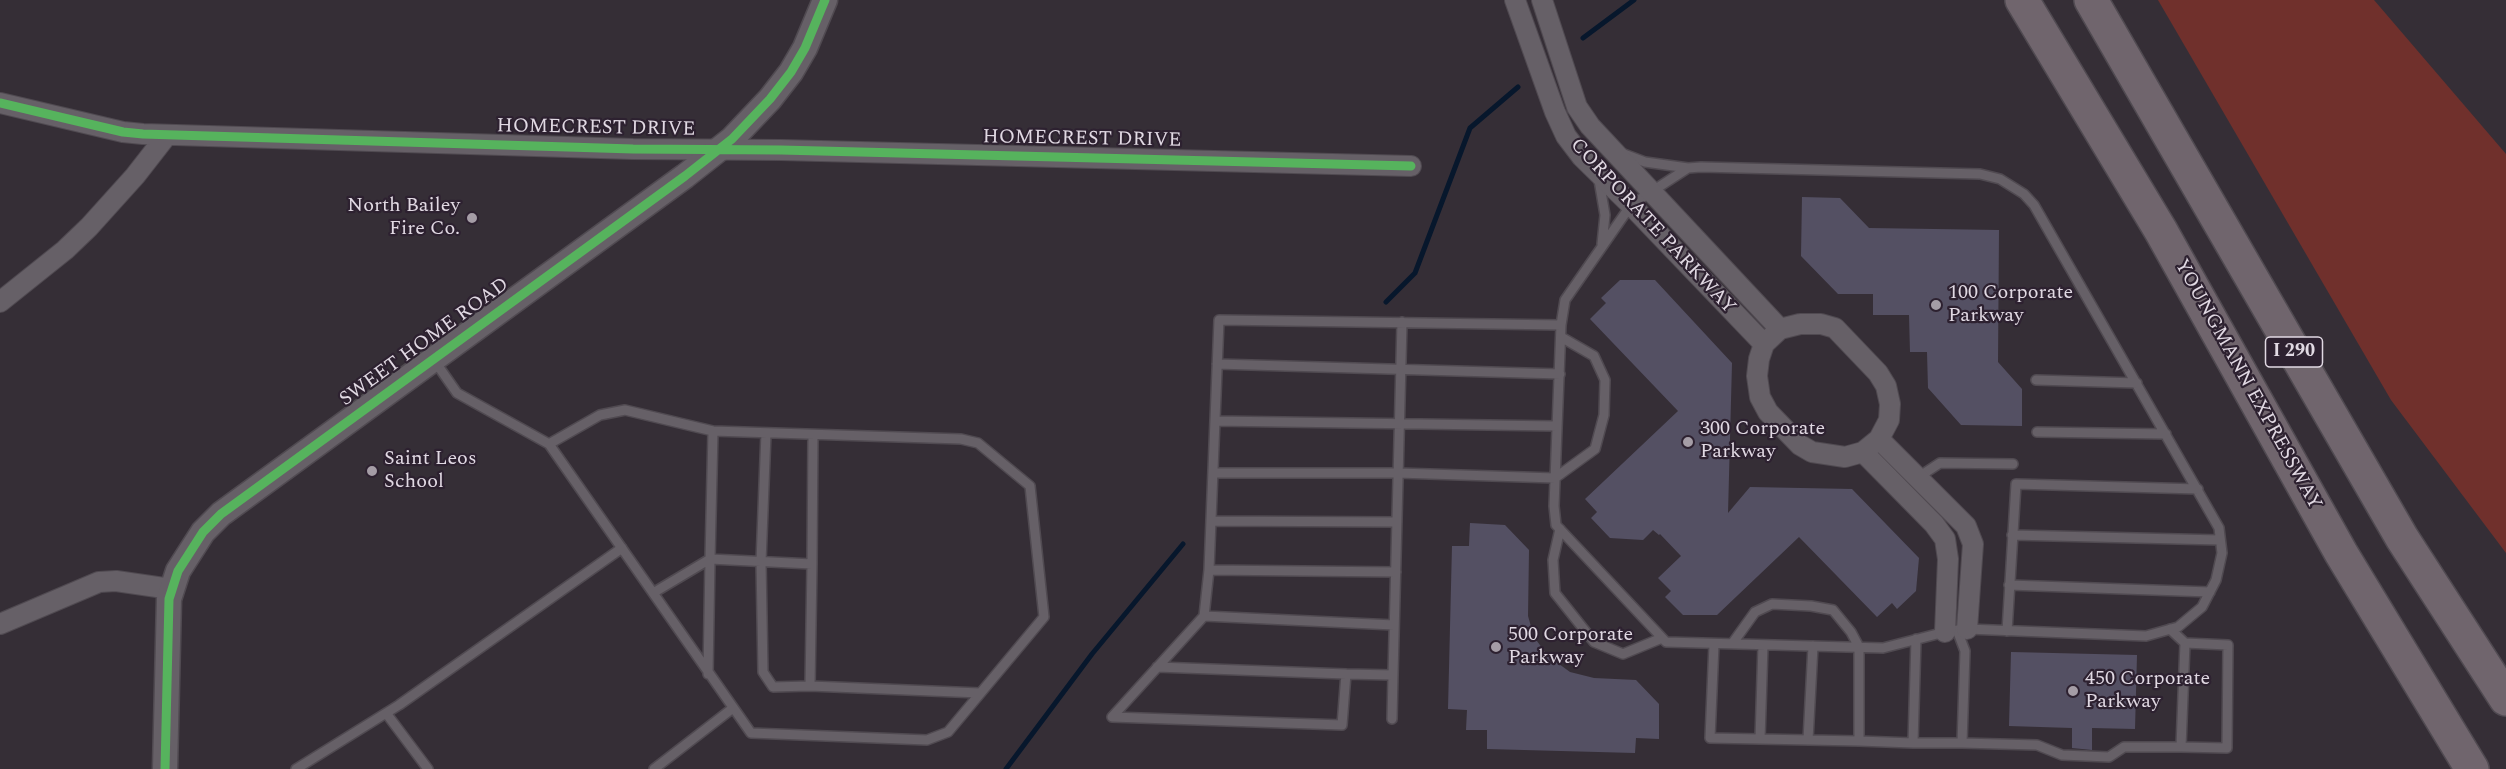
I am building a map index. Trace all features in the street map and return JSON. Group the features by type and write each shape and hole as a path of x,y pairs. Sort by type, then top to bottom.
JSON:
{"highway":[{"name":"YOUNGMANN EXPRESSWAY","path":"2022,0 2161,231 2341,553 2472,769"},
{"name":"I 290","path":"2091,0 2402,538 2506,699"},
{"path":"2402,538 2506,662"}],"street":[{"name":"SWEET HOME ROAD","path":"165,769 167,611 171,589 193,544 216,519 718,150 748,123 791,72 805,48 825,0"},
{"name":"CORPORATE PARKWAY","path":"1515,0 1555,112 1566,136 1593,168 1764,344"},
{"name":"CORPORATE PARKWAY","path":"1542,0 1577,107 1590,126 1780,329"},
{"path":"1533,49 1556,43"},
{"name":"HOMECREST DRIVE","path":"0,103 123,132 167,135 1411,166"},
{"path":"0,302 57,257 89,227 135,176 167,135"},
{"path":"1800,324 1821,324 1834,328 1878,373 1886,386 1890,405 1889,420 1879,439 1863,452 1845,457 1812,452 1800,445 1768,412 1760,397 1757,376 1759,359 1764,344 1780,329 1800,324"},
{"path":"1879,439 1966,526 1973,544 1956,630"},
{"path":"1863,452 1934,524 1945,539 1956,630"},
{"path":"0,624 99,582 116,581 171,589"}],"lane":[{"path":"1607,144 1645,162 1688,168 1980,174 2000,179 2024,194 2034,205 2219,528 2222,553 2216,580 2202,607 2178,627 2146,636 1956,630 1883,648 1666,642 1556,525 1554,506 1561,325 1565,300 1631,205 1688,168"},
{"path":"1593,168 1600,182 1604,206 1602,247"},
{"path":"1346,674 1342,724 1112,717 1204,616 1209,570 1219,320 1561,325"},
{"path":"1392,719 1402,322"},
{"path":"1213,472 1398,473 1555,478 1594,449 1604,415 1605,380 1594,356 1561,337"},
{"path":"434,360 457,393 549,444 751,733 927,740 948,732 1044,617 1030,486 978,443 962,439 713,431 625,410 600,415 549,444"},
{"path":"1217,364 1560,375"},
{"path":"2036,380 2137,382"},
{"path":"1215,421 1557,426"},
{"path":"708,674 713,431"},
{"path":"2037,432 2166,434"},
{"path":"766,433 761,562 763,672 773,687 810,686 980,693"},
{"path":"810,686 813,435"},
{"path":"1903,492 1917,477 1940,463 2013,464"},
{"path":"2007,631 2016,484 2198,489"},
{"path":"1211,521 1397,522"},
{"path":"1560,529 1553,560 1555,593 1594,642 1623,654 1662,638"},
{"path":"2012,535 2220,540"},
{"path":"296,769 386,713 622,548"},
{"path":"653,593 710,559 812,564"},
{"path":"1209,570 1396,572"},
{"path":"2010,585 2210,592"},
{"path":"1732,644 1755,612 1772,604 1833,610 1851,632 1859,647 1858,741"},
{"path":"1204,616 1394,625"},
{"path":"1714,644 1710,738 2037,745 2062,755 2109,757 2124,747 2227,748 2228,645 2185,643 2170,629"},
{"path":"1956,630 1965,651 1962,743"},
{"path":"1913,743 1916,639"},
{"path":"2181,747 2185,643"},
{"path":"1760,739 1763,645"},
{"path":"1808,740 1813,646"},
{"path":"1157,668 1393,675"},
{"path":"654,769 733,708"},
{"path":"386,713 428,769"}],"shaded area":[{"path":"2158,0 2374,0 2506,154 2506,553 2391,400"}],"building":[{"name":"100 Corporate Parkway","path":"1802,197 1840,198 1869,228 1999,230 1998,362 2022,389 2022,426 1961,425 1928,388 1927,352 1910,352 1909,315 1873,315 1873,294 1838,294 1801,256"},
{"name":"300 Corporate Parkway","path":"1620,280 1655,280 1732,363 1728,513 1750,487 1852,489 1919,558 1916,591 1897,609 1892,603 1877,617 1799,537 1717,615 1683,615 1665,597 1671,591 1658,578 1681,556 1660,534 1653,530 1643,540 1610,538 1591,518 1597,512 1585,499 1678,411 1590,319 1606,303 1601,298"},
{"name":"500 Corporate Parkway","path":"1470,523 1505,525 1529,550 1528,616 1534,637 1548,656 1570,672 1594,678 1636,680 1659,704 1659,739 1636,738 1635,753 1487,749 1487,730 1466,730 1467,710 1448,709 1452,546 1469,546"},
{"name":"450 Corporate Parkway","path":"2011,652 2137,655 2135,729 2092,728 2092,750 2072,748 2072,728 2009,726"}],"waterway":[{"path":"1583,38 1634,0"},
{"path":"1386,302 1415,273 1470,128 1518,87"},
{"path":"1006,769 1092,654 1183,544"}],"cycle path":[{"path":"165,769 169,599 178,571 203,532 221,514 685,176 732,139 770,99 791,72 805,48 825,0"},
{"path":"0,103 123,132 143,134 633,149 781,150 1411,166"}],"place":[{"name":"North Bailey Fire Co.","path":"472,218"},
{"name":"100 Corporate Parkway","path":"1936,305"},
{"name":"300 Corporate Parkway","path":"1688,442"},
{"name":"Saint Leos School","path":"372,471"},
{"name":"500 Corporate Parkway","path":"1496,647"},
{"name":"450 Corporate Parkway","path":"2073,691"}]}
